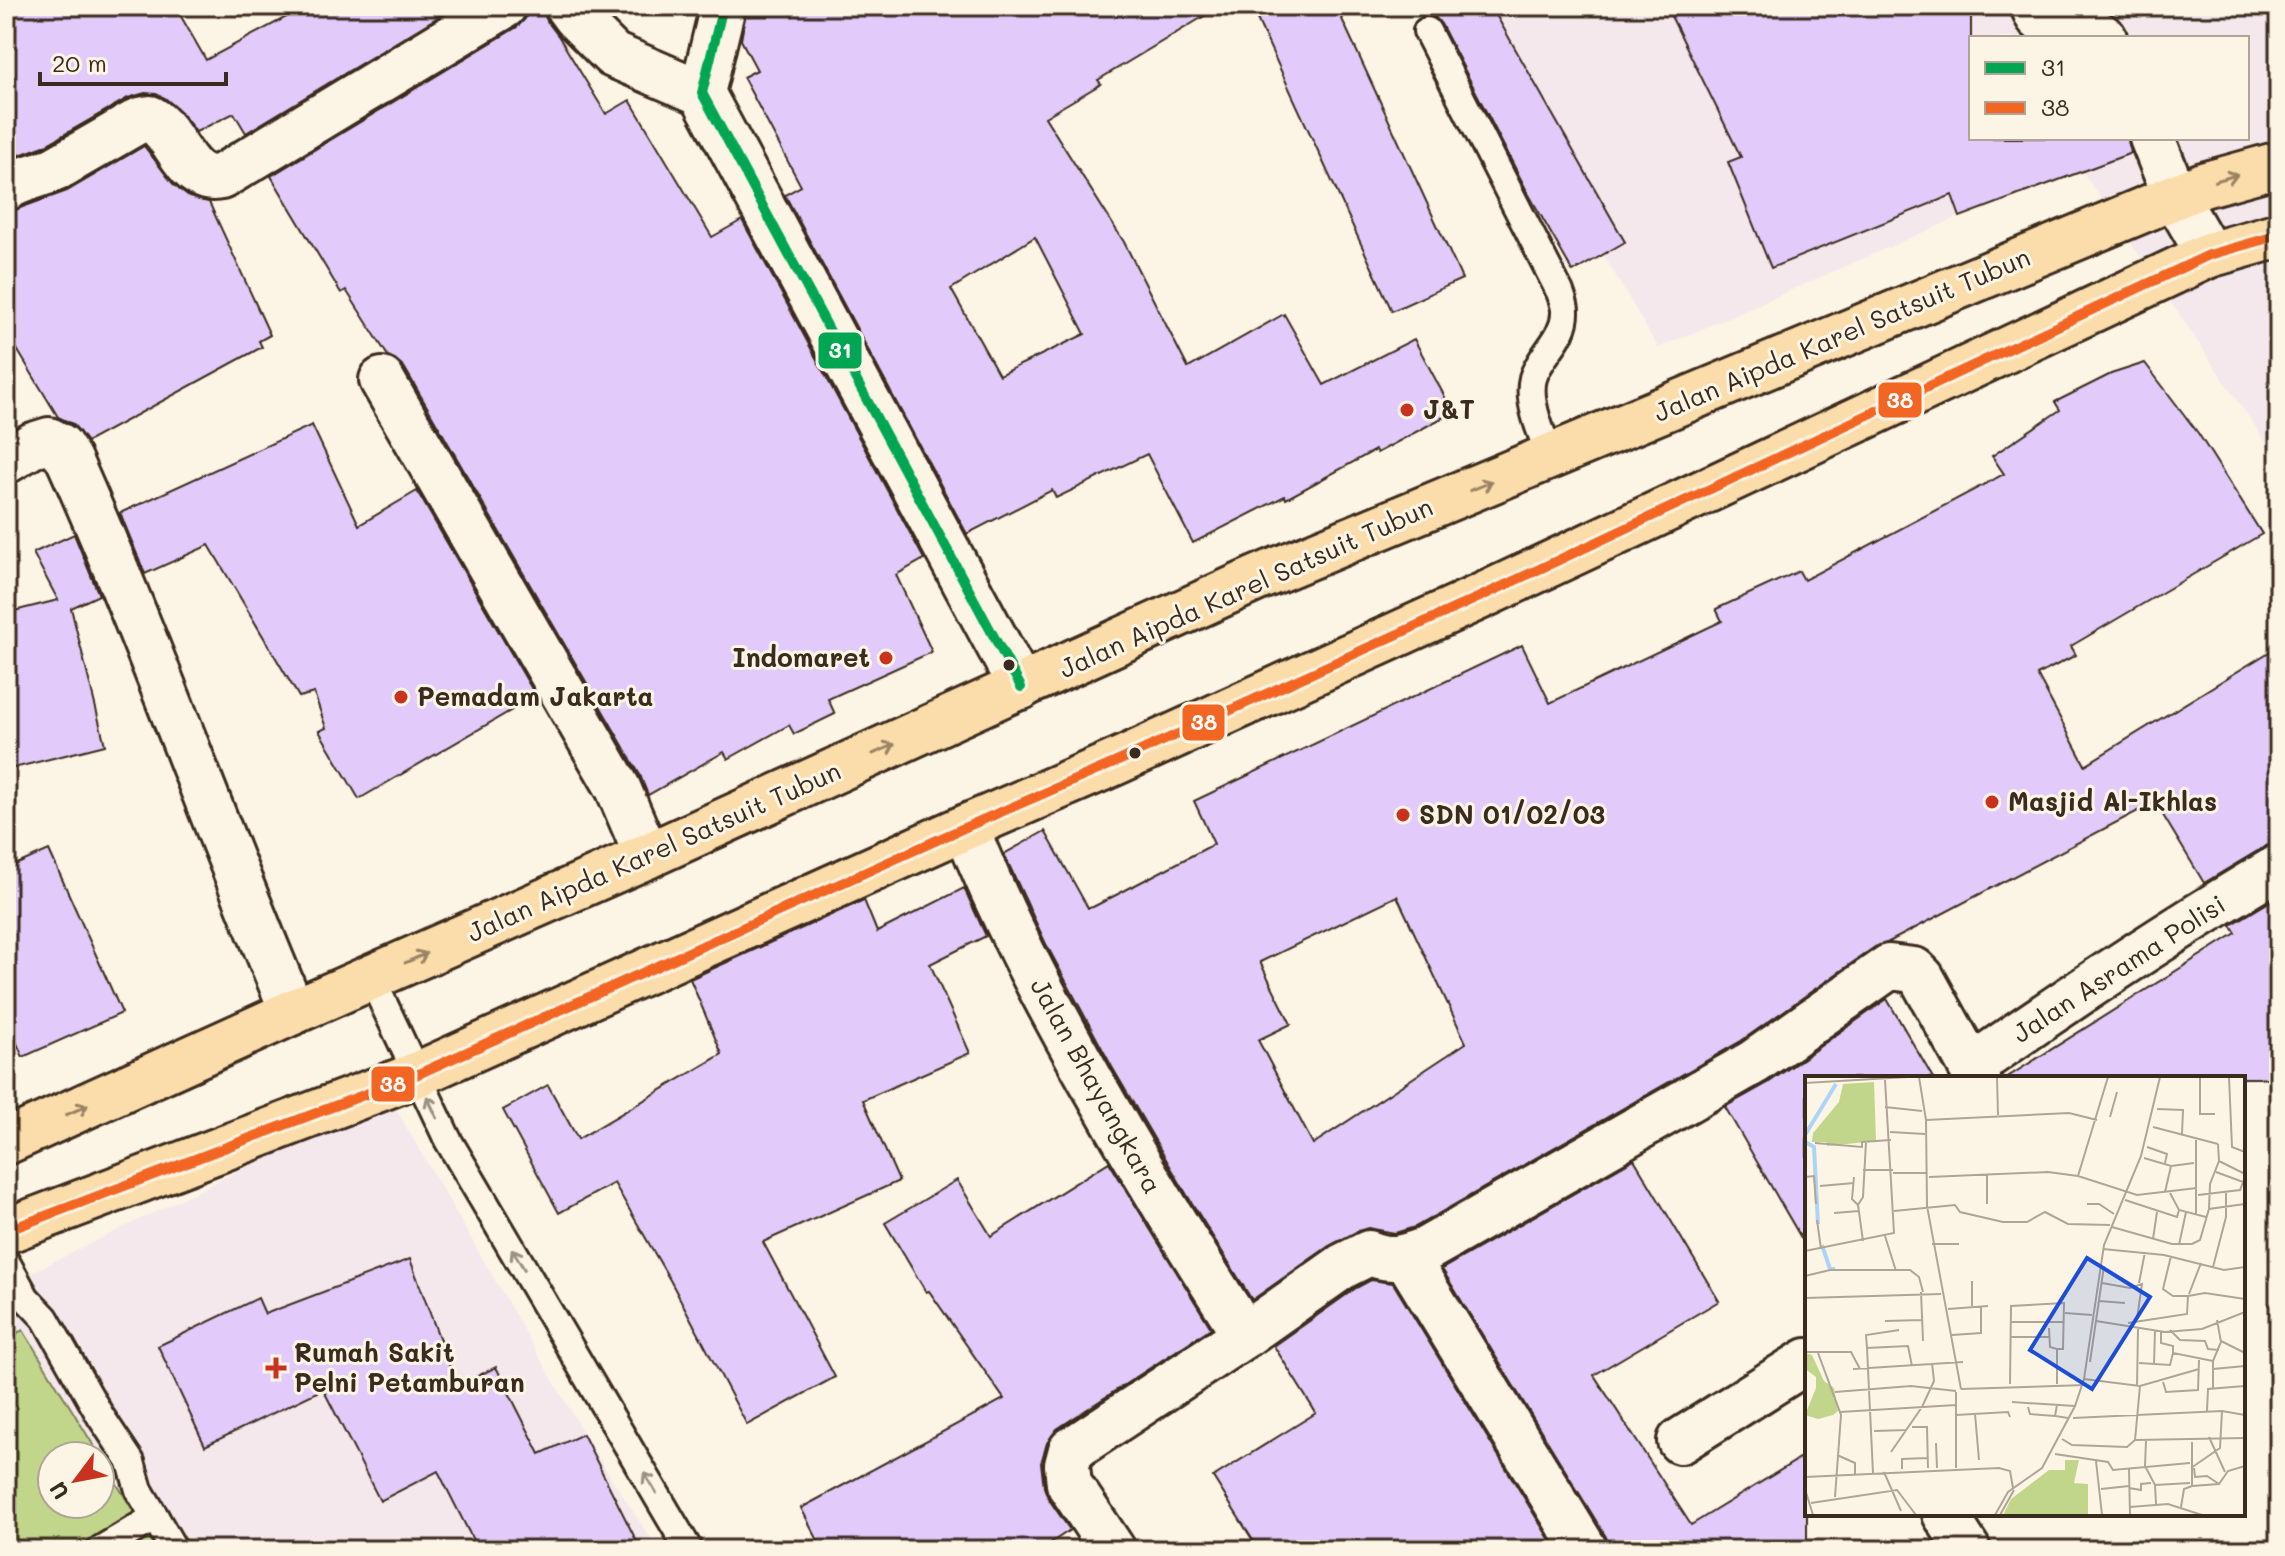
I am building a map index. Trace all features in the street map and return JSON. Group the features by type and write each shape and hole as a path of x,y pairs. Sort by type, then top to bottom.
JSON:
{"main road":[{"name":"Jalan Aipda Karel Satsuit Tubun","path":"6,1142 647,856 1258,578 2175,196 2279,164"},
{"path":"6,1231 416,1075 1484,595 2209,255 2279,235"}],"street":[{"path":"6,188 25,177 55,169 140,120 150,118 163,127 195,173 210,180 221,177 504,6"},
{"path":"567,6 613,55 702,93 1021,687"},
{"path":"702,93 723,6"},
{"path":"2033,6 2038,17 2050,27 2070,23 2102,36"},
{"path":"2153,140 2175,196 2209,255"},
{"path":"382,380 618,788 647,856"},
{"path":"6,461 33,445 49,440 60,446 69,460 110,552 293,1012"},
{"name":"Jalan Bhayangkara","path":"966,827 1044,997 1123,1138 1245,1335"},
{"name":"Jalan Asrama Polisi","path":"1974,1073 2062,1003 2207,909 2279,867"},
{"path":"1113,1550 1069,1484 1067,1465 1071,1450 1343,1266 1369,1253 1384,1259 1406,1257 1425,1250 1754,1062 1889,967 1914,970 1922,978 1974,1073"},
{"path":"1406,1257 1585,1550"},
{"path":"1680,1441 1805,1362"},
{"path":"1946,1516 1968,1550"}],"lane":[{"path":"1427,31 1560,292 1565,311 1562,330 1539,364 1532,382 1537,424 1552,457"},
{"path":"371,977 448,1140 689,1550"},
{"path":"6,1262 26,1298 45,1318 101,1417 131,1462 139,1490 174,1550"},
{"path":"100,1550 155,1517"}],"shaded area":[{"path":"1459,6 2279,6 2279,462 2078,165 1658,348"},
{"name":"Rumah Sakit Pelni Petamburan","path":"389,1097 594,1451 658,1550 6,1550 6,1285"}],"green space":[{"path":"23,1330 90,1440 36,1440 36,1520 116,1520 116,1482 157,1550 6,1550 6,1338"}],"building":[{"path":"6,6 175,6 206,60 307,6 456,6 246,133 234,113 196,132 165,98 145,93 128,98 44,146 6,160"},
{"path":"529,6 541,6 547,21 606,114 630,100 712,237 742,220 924,559 896,575 932,652 828,699 835,714 794,734 789,725 728,759 724,752 648,795 640,775 404,367 388,356 346,290 341,293 271,176 517,27 525,19"},
{"path":"747,6 1221,6 1098,80 1101,84 1045,117 1124,242 1188,368 1284,314 1324,385 1414,339 1453,412 1286,499 1285,496 1193,543 1147,454 1056,498 1052,490 967,534 785,195 801,186 743,77 757,70 741,40","holes":["1035,237 1085,334 999,375 951,289"]},
{"path":"1251,6 1336,6 1462,279 1392,311"},
{"path":"1420,6 1491,6 1625,242 1573,272 1528,193 1441,24 1435,17 1425,15"},
{"path":"1666,6 1971,6 1969,140 2128,140 2131,153 1960,217 1952,195 1771,268 1728,162 1741,157"},
{"path":"144,146 174,185 189,197 209,202 270,335 259,341 262,347 87,442 73,424 58,417 6,331 6,213 67,191"},
{"path":"2145,363 2198,433 2262,534 2071,646 2076,655 2037,675 2085,765 2279,646 2279,842 2266,846 2204,883 2155,802 1875,947 1741,1041 1415,1227 1395,1233 1368,1228 1358,1231 1329,1246 1252,1300 1112,1067 1046,944 1004,854 1045,831 1088,908 1093,907 1214,844 1194,801 1522,645 1550,703 1722,621 1716,609 1799,571 1804,580 2004,474 1992,456 2060,410 2055,402 2111,374","holes":["1397,896 1466,1043 1313,1144 1258,1040 1291,1024 1260,962"]},
{"path":"312,425 359,525 417,491 536,696 359,799 319,731 326,728 314,693 299,697 209,545 145,574 120,513"},
{"path":"74,534 99,595 71,608 105,745 6,770 6,613 58,600 33,553"},
{"path":"49,850 122,1013 23,1057 6,1019 6,869"},
{"path":"964,888 986,936 930,964 970,1053 863,1100 899,1181 763,1242 835,1377 747,1425 614,1183 559,1213 503,1110 548,1085 578,1139 722,1054 690,979 864,900 877,932"},
{"path":"2279,896 2279,1078 2009,1076 2236,933 2231,925"},
{"path":"1887,999 1932,1076 1805,1076 1805,1245 1725,1107 1768,1083"},
{"path":"1634,1159 1719,1301 1594,1375 1691,1525 1805,1455 1807,1550 1610,1550 1606,1537 1442,1269"},
{"path":"1109,1162 1211,1328 1057,1429 1047,1443 1041,1463 1044,1487 1070,1530 1040,1550 823,1550 801,1508 1004,1399 929,1291 926,1292 885,1223 957,1180 991,1236"},
{"path":"410,1259 457,1386 496,1367 540,1454 583,1434 641,1550 478,1550 438,1471 380,1501 323,1389 205,1446 158,1346 258,1298 265,1314"},
{"path":"1371,1280 1393,1283 1556,1550 1259,1550 1213,1477 1316,1413 1274,1346"}],"transit line":[{"name":"31","path":"723,6 702,93 1021,687"},
{"name":"38","path":"6,1231 416,1075 1484,595 2209,255 2279,235"}],"place":[{"name":"J&T","path":"1407,410"},
{"name":"Indomaret","path":"886,658"},
{"name":"Pemadam Jakarta","path":"401,697"},
{"name":"Masjid Al-Ikhlas","path":"1992,802"},
{"name":"SDN 01/02/03","path":"1403,815"},
{"name":"Rumah Sakit Pelni Petamburan","path":"276,1368"}]}
